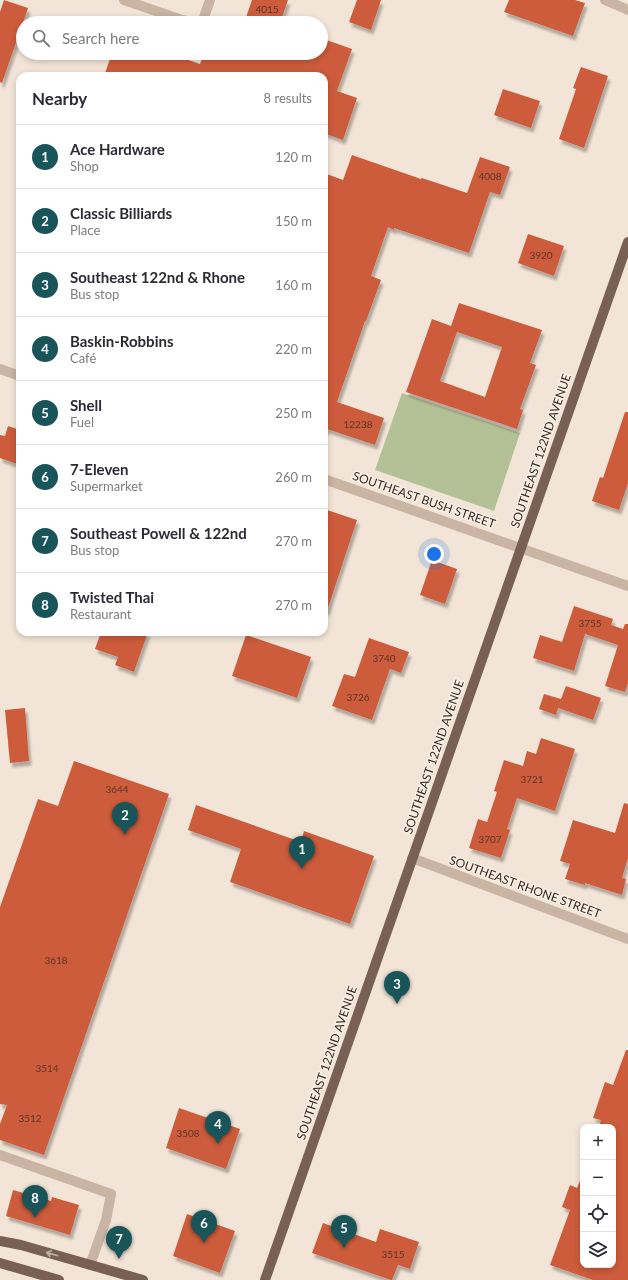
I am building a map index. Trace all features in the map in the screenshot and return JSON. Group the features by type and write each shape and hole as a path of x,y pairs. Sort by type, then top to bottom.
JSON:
{"main road":[{"name":"SOUTHEAST 122ND AVENUE","path":"265,1280 628,242"},
{"path":"0,1240 143,1280"},
{"path":"0,1263 59,1280"}],"street":[{"path":"124,0 170,16"},
{"path":"204,16 210,0"},
{"path":"605,0 628,10"},
{"path":"0,370 16,375"},
{"name":"SOUTHEAST BUSH STREET","path":"328,480 628,586"},
{"name":"SOUTHEAST RHONE STREET","path":"412,858 628,939"},
{"path":"0,1155 111,1194 106,1220 90,1264"}],"green space":[{"path":"402,393 520,433 494,511 375,470"}],"building":[{"path":"4,0 28,8 25,16 16,16 16,43 2,83 0,82 0,12"},
{"path":"252,0 288,0 282,16 246,16"},
{"path":"357,0 381,0 371,30 349,22"},
{"path":"509,0 575,0 585,3 573,36 504,12"},
{"path":"328,40 352,49 337,91 357,98 343,140 328,134 328,72 105,72 110,60 188,60 200,64 201,60 328,60"},
{"path":"581,67 608,76 584,148 559,139 576,89 573,88"},
{"path":"503,89 540,101 531,128 494,115"},
{"path":"352,155 467,193 480,157 510,167 500,195 490,192 469,253 388,227 371,276 381,280 337,402 384,418 375,445 328,429 328,174 343,180"},
{"path":"528,234 564,246 554,276 518,263"},
{"path":"459,303 542,330 530,363 536,365 520,409 523,410 517,429 406,392 432,319 451,326","holes":["457,332 502,347 485,397 440,381"]},
{"path":"625,412 628,412 628,483 619,510 592,501 600,477 603,478"},
{"path":"8,426 16,429 16,464 0,458 0,435 5,436"},
{"path":"328,510 357,520 328,608"},
{"path":"432,560 457,569 445,604 420,595"},
{"path":"574,606 613,619 611,625 623,629 625,624 628,624 628,683 625,692 605,686 618,645 585,634 574,671 533,658 540,635 562,642"},
{"path":"100,636 147,636 134,672 115,665 118,657 95,649"},
{"path":"246,636 311,657 297,698 232,676"},
{"path":"369,638 409,652 401,673 390,669 372,720 332,706 344,674 355,677"},
{"path":"566,686 601,698 593,720 558,708 556,715 539,709 544,694 561,699"},
{"path":"25,708 29,761 10,763 5,710"},
{"path":"541,738 575,749 555,811 517,798 507,829 510,830 501,858 469,848 478,819 487,822 497,792 494,791 504,760 523,766 527,751 536,754"},
{"path":"74,761 169,794 44,1155 0,1140 0,1124 7,1105 0,1104 0,907 38,799 58,806"},
{"path":"624,803 628,804 628,858 622,878 626,879 622,895 585,883 585,885 565,879 570,864 560,861 573,820 615,833"},
{"path":"196,805 301,842 304,831 374,856 350,924 230,882 241,849 188,830"},
{"path":"626,1050 628,1050 628,1280 593,1280 550,1265 570,1210 562,1207 570,1185 577,1188 580,1180 580,1268 616,1268 616,1124 600,1124 601,1120 593,1118 605,1082 613,1085"},
{"path":"179,1108 240,1129 226,1169 166,1148"},
{"path":"13,1190 51,1201 52,1197 79,1205 70,1235 6,1216"},
{"path":"187,1214 235,1231 220,1273 173,1256"},
{"path":"323,1223 376,1242 380,1229 419,1242 410,1269 398,1265 391,1280 312,1253"}],"place":[{"name":"Classic Billiards","path":"125,835"},
{"name":"Ace Hardware","path":"302,869"},
{"name":"Southeast 122nd & Rhone","path":"397,1004"},
{"name":"Baskin-Robbins","path":"218,1144"},
{"name":"Twisted Thai","path":"35,1218"},
{"name":"7-Eleven","path":"204,1243"},
{"name":"Shell","path":"344,1248"},
{"name":"Southeast Powell & 122nd","path":"119,1259"}]}
